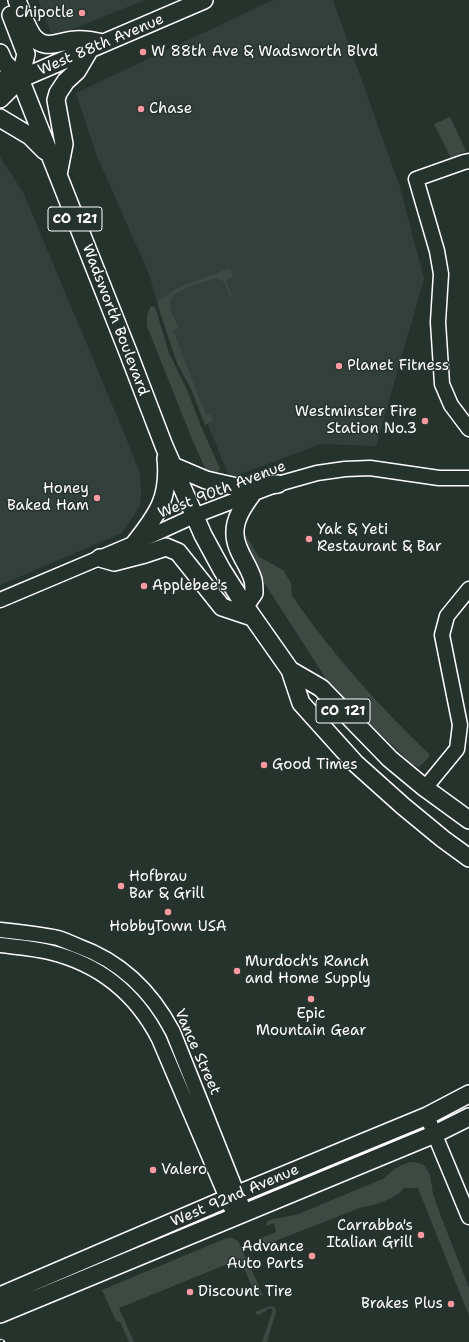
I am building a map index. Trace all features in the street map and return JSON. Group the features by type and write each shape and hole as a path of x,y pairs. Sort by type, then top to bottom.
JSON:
{"main road":[{"path":"5,0 26,54 20,79"},
{"path":"17,0 28,28 39,42 56,45 75,40 82,40 97,46 77,71 66,81 58,93 56,100 64,144 58,176"},
{"name":"West 88th Avenue","path":"0,80 20,79 97,46 187,4 204,0"},
{"name":"Wadsworth Boulevard","path":"0,53 4,62 20,79 164,446 194,516"},
{"name":"West 88th Avenue","path":"0,99 20,79"},
{"path":"0,118 30,136 51,157"},
{"path":"135,543 153,521 162,502 168,475 164,446"},
{"path":"173,466 206,480 242,488 278,484"},
{"path":"100,558 114,562 166,547 178,552 222,607 248,611 254,593 252,580 234,534 242,508 252,494"},
{"name":"CO 121","path":"194,516 222,570 248,611 290,670 301,703 355,763 443,840 469,858"},
{"name":"CO 121","path":"290,670 321,688 390,759 425,788 469,820"},
{"name":"West 92nd Avenue","path":"0,1296 232,1196 427,1116 469,1094"},
{"name":"West 92nd Avenue","path":"0,1314 435,1134 469,1117"}],"street":[{"path":"469,161 416,179 438,251 441,274 438,322 442,384 451,405 469,429"},
{"name":"West 90th Avenue","path":"0,600 135,543 194,516 278,484 317,473 345,469 370,468 439,478 469,478"},
{"path":"425,788 457,749 460,724 442,636 447,616 469,589"},
{"name":"Vance Street","path":"0,930 59,938 92,951 128,974 144,991 165,1018 173,1032 232,1196"},
{"name":"Vance Street","path":"0,945 50,952 73,960 92,968 105,976 120,987 132,999 151,1023 240,1215"},
{"path":"427,1116 469,1217"}],"shaded area":[{"path":"38,0 145,0 57,35 52,35"},
{"path":"273,0 333,0 400,187 424,279 376,446 321,444 230,478 158,305 149,274 96,154 76,93"},
{"path":"450,117 466,151 451,158 434,124"},
{"path":"0,157 23,192 124,433 140,474 141,493 140,506 122,533 0,585"},
{"path":"227,269 232,272 232,277 226,281 232,295 230,296 223,281 216,278 182,290 172,298 170,302 171,311 178,326 177,329 173,330 206,415 210,414 213,421 205,425 191,389 177,363 158,306 158,301 177,288"},
{"path":"151,306 155,307 169,353 188,392 220,469 211,476 206,470 192,439 147,326 147,315"},
{"path":"243,531 259,557 283,570 291,583 292,596 340,659 374,698 429,754 429,757 419,767 412,764 360,715 327,680 265,584 243,546"},
{"path":"409,1162 419,1163 425,1166 430,1175 433,1194 469,1288 469,1316 418,1188 404,1188 401,1192 385,1201 362,1207 265,1245 262,1238 276,1232 274,1223 265,1226 268,1221 296,1215 383,1179 396,1168"},
{"path":"227,1238 232,1238 238,1241 263,1295 259,1297 256,1296 240,1259 119,1308 134,1342 129,1342 120,1322 116,1321 102,1290"},
{"path":"270,1306 274,1307 276,1311 267,1342 262,1342 273,1310 270,1308 259,1315 255,1312"}],"place":[{"name":"Chipotle","path":"82,13"},
{"name":"W 88th Ave & Wadsworth Blvd","path":"143,52"},
{"name":"Chase","path":"141,109"},
{"name":"Planet Fitness","path":"339,366"},
{"name":"Westminster Fire Station No.3","path":"425,421"},
{"name":"Honey Baked Ham","path":"97,498"},
{"name":"Yak & Yeti Restaurant & Bar","path":"309,539"},
{"name":"Applebee's","path":"144,586"},
{"name":"Good Times","path":"264,765"},
{"name":"Hofbrau Bar & Grill","path":"121,886"},
{"name":"HobbyTown USA","path":"168,912"},
{"name":"Murdoch's Ranch and Home Supply","path":"237,971"},
{"name":"Epic Mountain Gear","path":"311,999"},
{"name":"Valero","path":"153,1170"},
{"name":"Carrabba's Italian Grill","path":"421,1235"},
{"name":"Advance Auto Parts","path":"312,1256"},
{"name":"Discount Tire","path":"190,1292"},
{"name":"Brakes Plus","path":"451,1304"}]}
